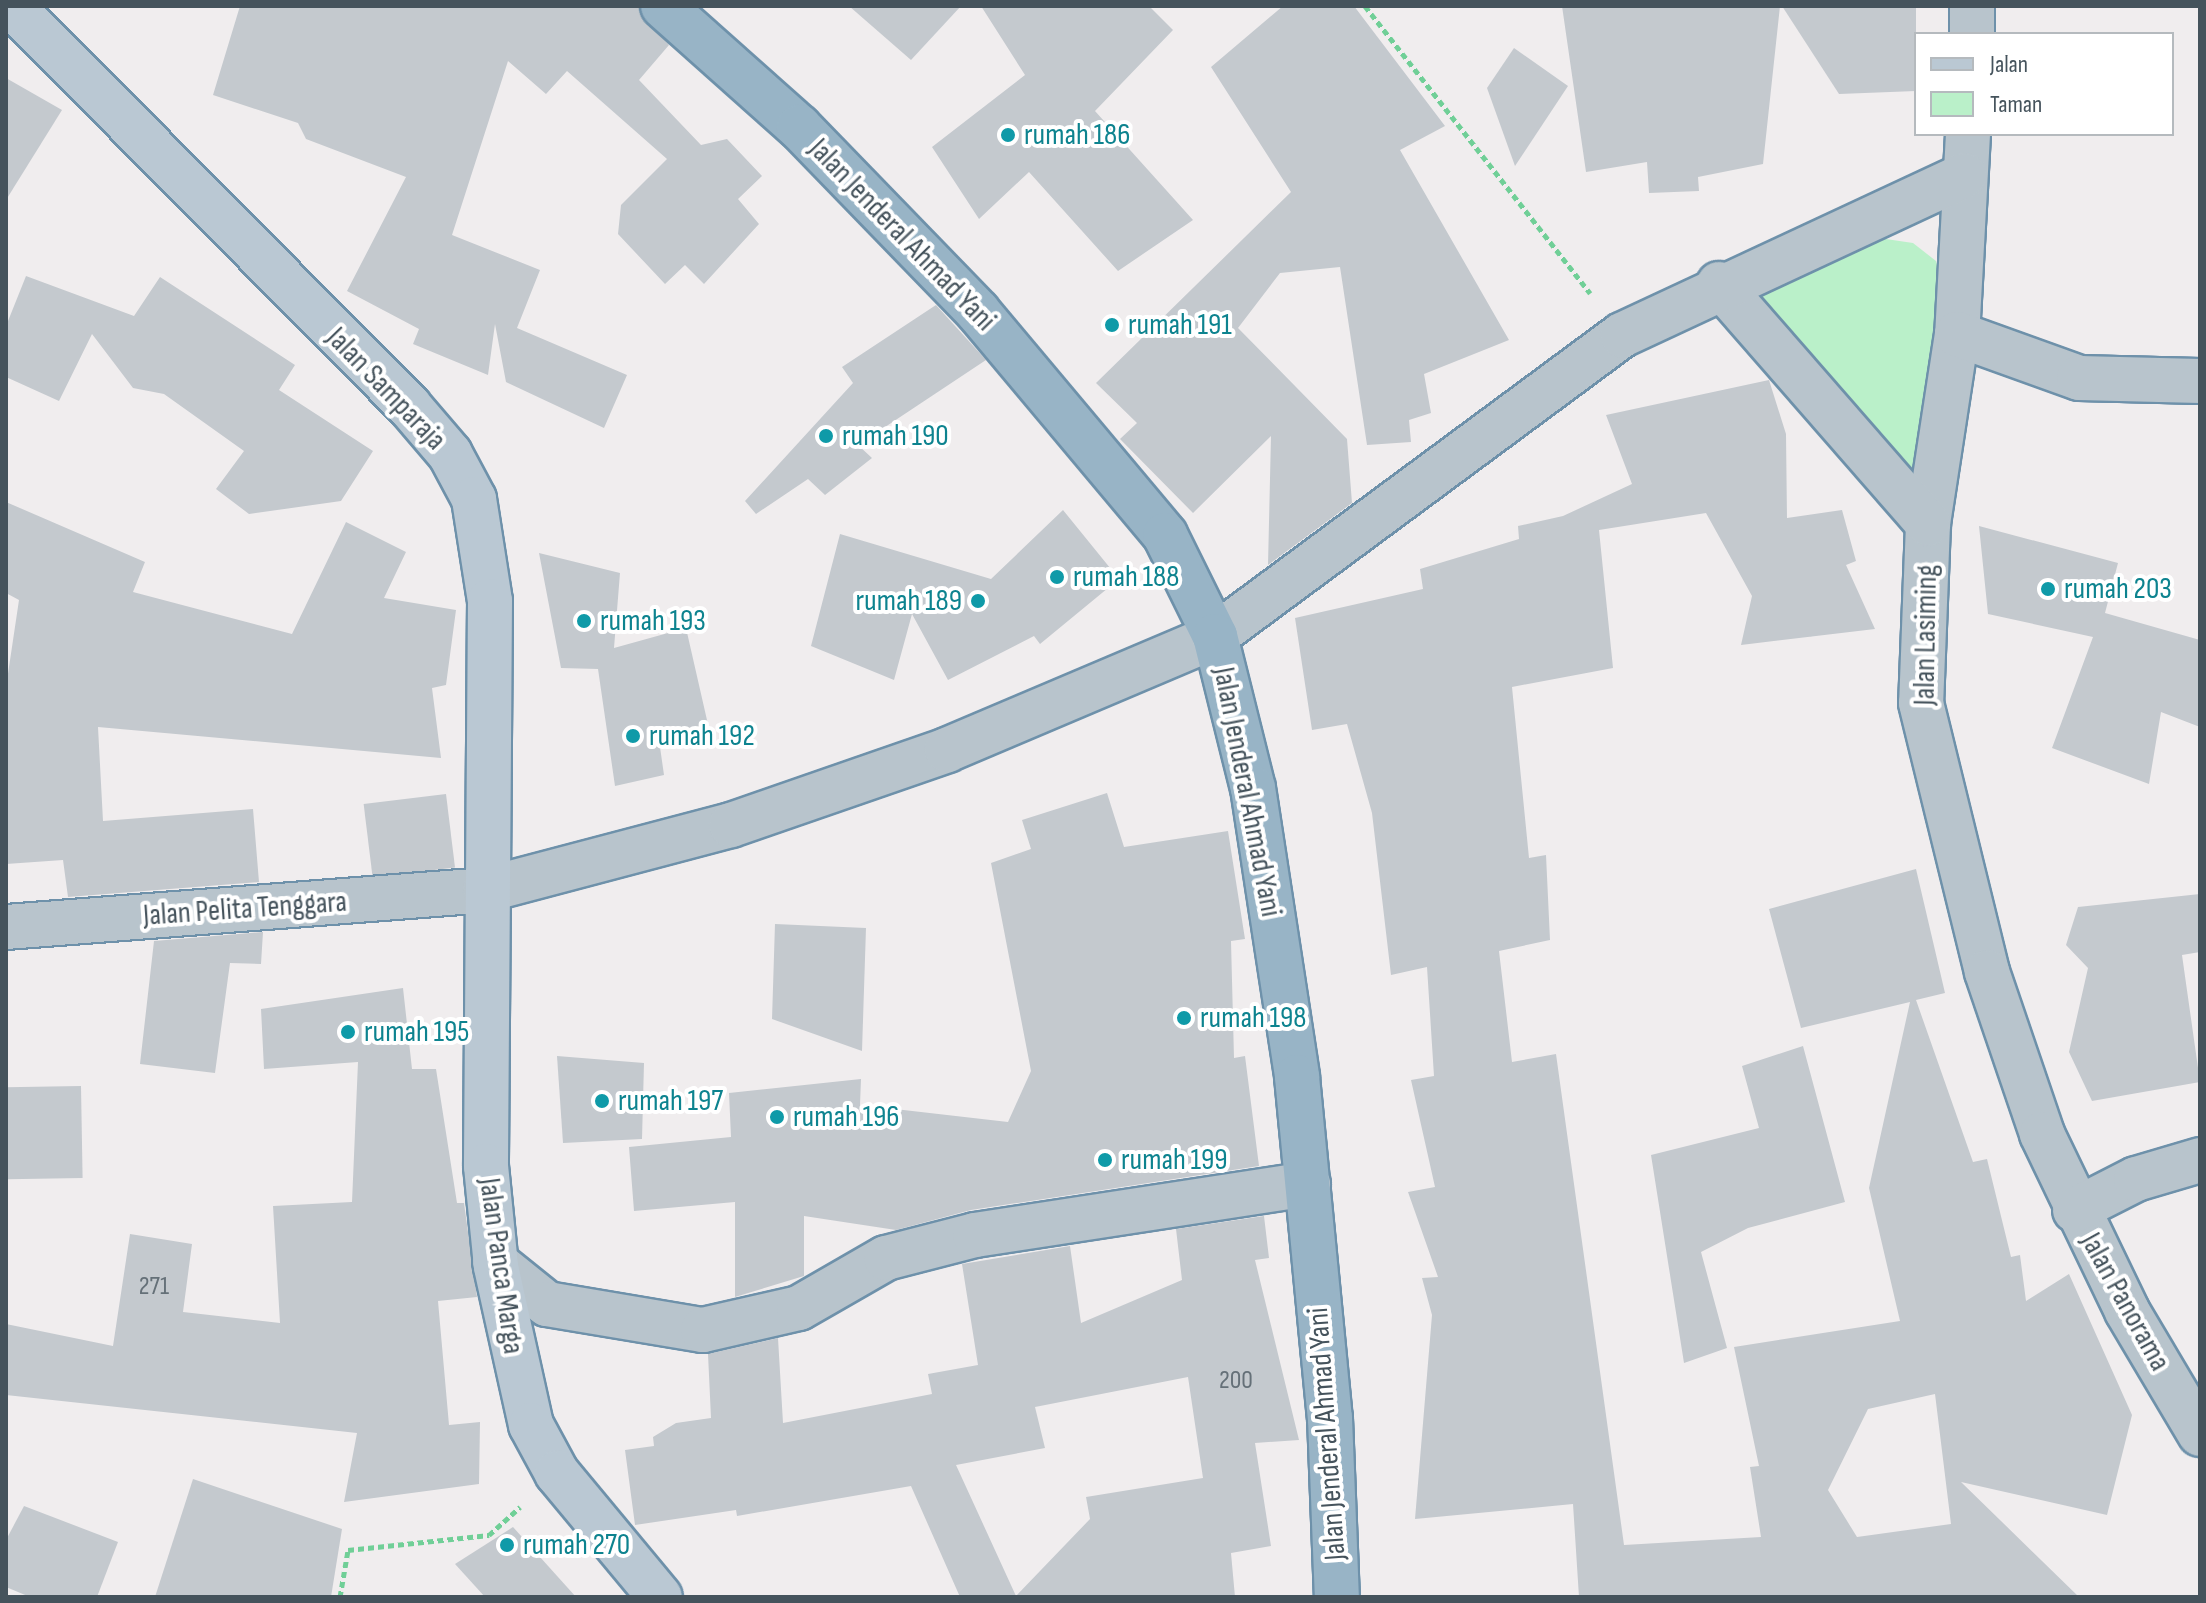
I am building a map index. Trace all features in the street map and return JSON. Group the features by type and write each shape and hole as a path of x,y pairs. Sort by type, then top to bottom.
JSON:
{"highway":[{"name":"Jalan Jenderal Ahmad Yani","path":"663,6 799,127 978,312 1165,535 1215,636 1253,788 1308,1184 1330,1418 1337,1597"}],"main road":[{"name":"Jalan Samparaja","path":"12,6 450,454 474,499 490,601 485,890"},
{"name":"Jalan Panca Marga","path":"485,890 486,1166 495,1262 531,1425 557,1473 660,1597"}],"street":[{"path":"1972,6 1972,32"},
{"name":"Jalan Pelita Tenggara","path":"6,927 485,890 746,820 947,750 1215,636 1622,335 1966,154"},
{"name":"Jalan Lasiming","path":"1966,154 1957,334 1928,524 1921,703 1945,820 2017,1069 2075,1210"},
{"path":"1719,284 1928,524"},
{"path":"1957,334 2079,378 2200,381"},
{"path":"2075,1210 2136,1179 2200,1160"},
{"path":"495,1262 547,1304 703,1330 799,1308 886,1258 975,1235 1308,1184"},
{"name":"Jalan Panorama","path":"2075,1210 2200,1434"}],"path":[{"path":"1365,6 1622,335"},
{"path":"340,1597 348,1550 489,1535 557,1473"}],"green space":[{"path":"1879,238 1913,243 1936,261 1942,282 1913,476 1757,290"}],"building":[{"path":"240,6 639,6 669,45 639,80 701,145 727,139 762,176 738,199 759,224 704,284 685,265 665,284 618,234 621,205 667,159 567,71 546,94 508,61 452,235 540,270 517,328 627,375 604,428 506,382 495,324 488,375 413,344 419,329 347,291 406,177 306,139 298,123 213,95"},
{"path":"849,6 961,6 911,60"},
{"path":"981,6 1149,6 1173,30 1095,111 1193,220 1118,271 1029,172 979,219 932,147 1025,75"},
{"path":"1283,6 1354,6 1445,126 1400,150 1509,340 1424,374 1431,413 1409,420 1411,442 1367,445 1340,267 1280,273 1238,328 1347,439 1352,503 1268,565 1271,436 1193,513 1120,439 1137,423 1096,383 1291,192 1211,67"},
{"path":"1562,6 1780,6 1763,164 1698,177 1699,191 1649,193 1647,162 1586,172"},
{"path":"1782,6 1916,6 1914,91 1839,94"},
{"path":"1514,48 1568,86 1515,166 1487,88"},
{"path":"6,78 62,110 6,200"},
{"path":"26,276 134,316 160,277 295,365 279,390 373,451 341,501 249,514 216,489 244,451 164,394 133,388 92,334 59,401 6,377 6,326"},
{"path":"936,305 986,360 858,445 872,458 825,495 808,479 756,514 745,501 853,383 842,367"},
{"path":"1769,380 1786,434 1787,518 1842,510 1856,561 1846,565 1875,629 1741,645 1752,596 1706,513 1599,530 1613,668 1512,687 1529,858 1546,855 1550,940 1499,951 1512,1062 1556,1054 1624,1545 1761,1537 1750,1467 1759,1466 1734,1347 1900,1321 1869,1188 1910,1002 1801,1028 1769,909 1916,869 1945,993 1916,1000 1973,1162 1987,1159 2011,1257 2020,1255 2026,1301 2069,1274 2132,1415 2107,1515 1961,1482 2079,1597 1579,1597 1573,1504 1415,1519 1432,1315 1422,1278 1438,1277 1408,1192 1435,1187 1411,1080 1434,1076 1427,967 1391,975 1372,813 1347,724 1312,730 1295,618 1423,589 1420,569 1519,539 1518,526 1563,516 1632,484 1606,415","holes":["1935,1394 1951,1524 1857,1537 1828,1490 1868,1409"]},
{"path":"6,502 145,562 133,592 292,634 346,522 406,552 384,598 456,610 446,685 432,688 441,758 98,727 103,821 253,809 259,882 68,897 63,860 6,864 6,687 19,600 6,593"},
{"path":"1063,510 1119,579 1040,644 1034,636 948,680 912,614 894,680 811,646 840,534 991,579"},
{"path":"1979,526 2118,563 2105,613 2200,640 2200,727 2161,712 2149,784 2052,748 2093,637 1988,614"},
{"path":"539,553 620,573 614,648 686,628 712,742 660,747 664,775 615,786 598,669 561,668"},
{"path":"1107,793 1124,847 1228,831 1245,939 1231,941 1234,1058 1245,1056 1259,1166 971,1210 896,1230 804,1216 804,1276 735,1297 735,1202 634,1211 629,1147 731,1137 729,1093 861,1079 860,1105 1008,1122 1031,1071 991,863 1031,849 1022,820"},
{"path":"446,794 455,867 373,878 364,804"},
{"path":"2200,894 2200,952 2182,955 2200,1082 2092,1101 2069,1052 2088,968 2066,945 2078,907"},
{"path":"775,924 866,928 862,1051 772,1019"},
{"path":"263,932 261,964 230,963 215,1073 140,1064 154,941"},
{"path":"403,988 412,1069 436,1069 457,1203 464,1203 477,1297 438,1301 449,1425 480,1422 479,1484 344,1502 357,1433 6,1395 6,1324 113,1346 130,1234 192,1244 183,1312 280,1323 273,1206 352,1202 358,1062 264,1069 261,1009"},
{"path":"1803,1046 1845,1202 1748,1228 1701,1252 1727,1348 1684,1363 1651,1155 1759,1128 1742,1066"},
{"name":"rumah 197","path":"557,1056 644,1063 642,1139 563,1143"},
{"path":"81,1086 83,1178 8,1179 6,1087"},
{"path":"1264,1216 1269,1258 1255,1260 1299,1440 1255,1443 1271,1546 1231,1553 1235,1597 960,1597 911,1486 737,1516 736,1510 635,1525 625,1450 654,1446 653,1437 676,1423 711,1418 708,1354 778,1338 783,1423 932,1394 928,1374 978,1365 962,1264 1070,1246 1081,1323 1182,1280 1176,1229","holes":["1188,1377 1203,1478 1086,1497 1090,1519 1016,1596 956,1465 1045,1448 1035,1407"]},
{"path":"193,1479 342,1529 331,1597 155,1597"},
{"path":"24,1506 118,1542 97,1597 30,1597 6,1587 6,1540"},
{"name":"rumah 270","path":"513,1527 576,1597 485,1597 455,1564"}],"place":[{"name":"rumah 186","path":"1008,135"},
{"name":"rumah 191","path":"1112,325"},
{"name":"rumah 190","path":"826,436"},
{"name":"rumah 188","path":"1057,577"},
{"name":"rumah 203","path":"2048,589"},
{"name":"rumah 189","path":"978,601"},
{"name":"rumah 193","path":"584,621"},
{"name":"rumah 192","path":"633,736"},
{"name":"rumah 198","path":"1184,1018"},
{"name":"rumah 195","path":"348,1032"},
{"name":"rumah 197","path":"602,1101"},
{"name":"rumah 196","path":"777,1117"},
{"name":"rumah 199","path":"1105,1160"},
{"name":"rumah 270","path":"507,1545"}]}
